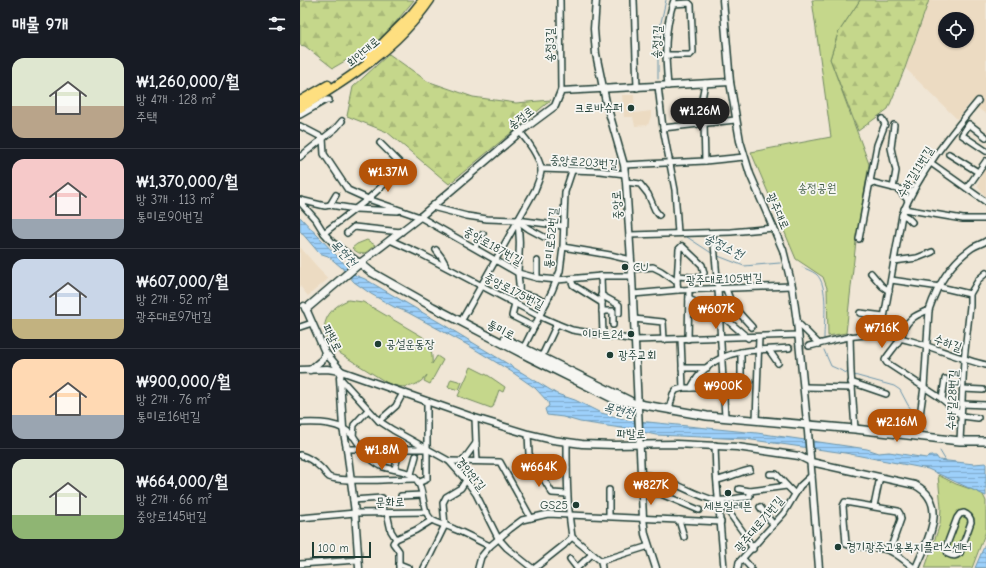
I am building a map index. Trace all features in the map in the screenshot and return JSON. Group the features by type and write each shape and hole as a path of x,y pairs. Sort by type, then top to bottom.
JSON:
{"main road":[{"name":"회안대로","path":"300,101 349,73 367,58 411,15 423,0"},
{"name":"회안대로","path":"300,108 353,76 374,60 401,35 430,0"},
{"path":"303,306 359,264"},
{"name":"통미로","path":"359,264 523,349 621,395 638,408"},
{"name":"통미로","path":"359,264 433,307 529,357 616,400 638,408 669,409 808,428 855,429 960,441 986,440"}],"street":[{"name":"송정3길","path":"560,0 561,91"},
{"name":"중앙로","path":"596,0 594,29 595,47 603,89 624,164 626,182 632,269 640,444"},
{"path":"634,0 637,88"},
{"name":"광주대로","path":"723,0 735,120 744,158 783,250 792,286 811,460"},
{"path":"666,55 690,54 693,52 691,5 690,3 673,2"},
{"name":"송정1길","path":"668,86 666,55 667,29 673,2"},
{"path":"561,91 730,82"},
{"path":"705,83 702,99 705,161"},
{"path":"658,86 663,128 675,190 678,233"},
{"name":"송정로","path":"359,264 420,217 520,132 555,106 561,91"},
{"path":"300,115 320,103 329,100"},
{"name":"수하길11번길","path":"881,335 904,209 912,191 931,163 958,125 978,101"},
{"path":"859,239 877,145 885,124 882,119"},
{"path":"663,128 735,120"},
{"path":"300,157 336,128 342,121"},
{"path":"986,137 969,124 962,135 986,152"},
{"path":"894,125 891,148 896,171 896,188 908,200"},
{"path":"300,126 323,138"},
{"path":"463,318 535,190 541,169 531,146 520,132"},
{"path":"323,138 324,154 348,190 368,200 406,211"},
{"path":"324,233 368,200 402,168 401,164 380,143"},
{"path":"949,154 978,172"},
{"path":"624,164 744,158"},
{"path":"967,188 986,161"},
{"path":"931,163 986,202"},
{"name":"중앙로203번길","path":"541,169 600,171 625,174"},
{"name":"통미로52번길","path":"523,349 560,271 563,247 565,192 572,171"},
{"path":"626,182 640,184 648,194 655,210 660,215"},
{"path":"870,182 912,191"},
{"path":"330,205 336,196"},
{"path":"300,201 324,206 330,205 355,209 406,211"},
{"name":"통미로","path":"300,201 332,242 359,264"},
{"path":"432,207 443,211 474,217 517,220 563,226"},
{"path":"904,209 963,219 986,219"},
{"name":"중앙로187번길","path":"406,211 420,217 518,273 537,278 557,280 601,276 632,276"},
{"path":"902,215 907,217 912,222"},
{"path":"517,220 529,229 544,237"},
{"path":"517,220 520,232 518,273 520,284 519,293 535,297 546,303"},
{"path":"347,233 354,227 401,232"},
{"path":"630,235 713,233 774,228"},
{"path":"713,233 718,289 725,417"},
{"path":"475,248 483,234"},
{"name":"중앙로175번길","path":"390,240 448,268 539,316 572,330 635,340 748,338 798,335"},
{"path":"917,436 924,386 929,310 932,300 952,266 970,249 986,241"},
{"path":"678,276 701,278 704,273 702,265 682,246 679,249 677,282 678,290"},
{"path":"563,247 631,260"},
{"path":"436,250 448,268"},
{"path":"894,262 917,258 932,252"},
{"path":"537,261 537,278"},
{"path":"632,269 653,268 661,271 677,282"},
{"path":"871,273 882,286 889,291"},
{"path":"891,280 940,287 970,294 979,279 986,274"},
{"path":"601,276 603,335"},
{"path":"571,279 573,286 602,303"},
{"name":"광주대로105번길","path":"633,294 678,290 792,286"},
{"path":"726,288 734,307 752,326"},
{"path":"688,339 690,290"},
{"name":"수하길28번길","path":"960,441 964,360 970,294"},
{"path":"601,295 619,305 619,313"},
{"path":"689,299 719,313 748,338"},
{"path":"515,303 512,316 534,327"},
{"name":"파발로","path":"303,306 325,352 341,371 476,418 528,434 567,442 614,445 715,445 799,456 915,485 925,491 931,501 934,512 933,522 915,568"},
{"path":"929,310 915,315 904,328 900,338 885,360 887,363 942,399 962,416 978,418"},
{"path":"602,311 613,311 613,325"},
{"path":"860,314 884,316"},
{"path":"634,319 663,322 664,340"},
{"path":"797,322 819,344"},
{"path":"300,327 312,323"},
{"path":"542,358 557,324"},
{"name":"수하길","path":"809,346 850,336 881,335 900,338 964,360 986,365"},
{"path":"850,336 855,429"},
{"path":"756,420 759,337"},
{"path":"681,339 683,388"},
{"path":"691,388 697,377 721,357 741,352 788,348"},
{"path":"769,350 778,363"},
{"path":"310,370 323,359 325,352"},
{"path":"669,409 673,394 676,390 683,388 723,385 734,383 741,379 741,352"},
{"path":"300,370 327,368 341,371 340,378 343,428 355,513 358,568"},
{"path":"682,368 707,368"},
{"name":"경안안길","path":"340,378 368,410 380,421 393,430 449,461 476,494 498,538 533,568"},
{"path":"942,399 945,378"},
{"path":"804,387 852,385 886,394"},
{"path":"963,389 983,390"},
{"path":"380,421 396,406 403,393"},
{"path":"300,455 307,457 321,468 329,477 350,480 417,481 427,479 428,401"},
{"path":"962,404 986,406"},
{"path":"353,436 354,425 368,410"},
{"path":"476,418 477,461"},
{"path":"300,423 311,422 343,428 353,436 362,449 380,465 411,474 417,481 427,512 432,520 445,524 490,546"},
{"path":"528,434 529,454 552,493 567,494"},
{"path":"567,442 568,515 572,537 601,561 602,568"},
{"path":"463,461 476,443"},
{"path":"640,444 643,518 648,546 656,568"},
{"path":"715,445 724,568"},
{"path":"347,449 428,449"},
{"path":"395,469 399,450"},
{"path":"411,474 416,456"},
{"path":"811,460 819,568"},
{"path":"449,461 500,462 530,518"},
{"path":"537,468 567,467"},
{"path":"717,480 750,470"},
{"path":"770,474 776,474 796,494"},
{"path":"641,475 658,477 724,504 743,532 752,549"},
{"name":"광주대로71번길","path":"738,568 739,562 784,513 800,486 812,475"},
{"path":"874,506 880,477"},
{"path":"424,568 445,524 443,503 446,497 461,488 466,480"},
{"path":"738,489 750,491 787,486"},
{"path":"609,516 610,490"},
{"path":"719,501 748,497 750,496 750,491"},
{"path":"642,493 661,494 699,510"},
{"path":"401,496 422,495"},
{"path":"352,500 382,498 391,531 396,539"},
{"path":"890,550 900,519 900,514 896,510 846,502 843,503 846,542 848,546 874,547 890,550 915,568"},
{"path":"760,507 773,524"},
{"name":"문화로","path":"300,518 355,513 427,512"},
{"path":"478,568 481,557 498,538 510,528 522,520 548,514 721,522"},
{"path":"960,514 968,514 971,522 960,553 953,556 948,554 946,547 957,518 960,514"},
{"path":"409,568 399,566 399,551 393,543 396,539 416,530 432,520"},
{"path":"679,520 684,537"},
{"path":"533,568 564,545 572,537"},
{"path":"601,561 648,546"},
{"path":"570,560 577,568 592,554"},
{"path":"743,559 751,568"},
{"path":"300,564 358,560"}],"shaded area":[{"path":"929,0 986,0 986,114 970,103 957,119 905,68"},
{"path":"622,95 634,95 635,113 651,111 648,125 635,126 633,117 624,117"},
{"path":"986,168 986,197 978,186 981,175"},
{"path":"300,247 328,279 308,296 300,286"}],"green space":[{"path":"300,0 414,0 381,40 333,68 305,46 300,45"},
{"name":"송정공원","path":"812,0 860,0 838,33 830,59 869,164 856,241 846,333 828,336 827,288 823,277 796,259 751,152 831,137"},
{"path":"860,0 929,0 905,68 888,109 858,131 830,59 838,33"},
{"path":"389,54 427,81 473,97 516,103 551,100 449,184 387,132 347,116 353,87"},
{"path":"367,240 375,245 366,252 361,254 352,248 357,244"},
{"path":"348,300 363,302 423,337 428,343 430,349 432,364 437,356 443,360 430,384 424,381 427,375 415,385 400,387 389,384 333,349 325,334 324,327 326,320 334,309"},
{"path":"471,367 489,376 505,387 503,392 499,390 493,407 491,408 458,396"},
{"path":"451,379 462,382 459,390 448,387"},
{"path":"938,475 956,484 982,493 986,501 986,531 972,568 925,568 940,524 941,508"}],"water":[{"path":"300,217 355,275 365,279 444,325 557,394 575,400 601,413 628,420 757,433 867,449 879,453 889,452 926,458 936,456 939,460 974,464 986,463 986,496 928,469 845,453 745,439 656,435 547,415 545,409 549,406 548,402 535,388 512,372 466,344 371,294 354,282 341,267 328,256 319,253 300,231"},
{"path":"986,542 986,568 975,568"}],"waterway":[{"name":"송정소천","path":"658,79 658,36 666,0"},
{"name":"송정소천","path":"687,237 713,254"},
{"name":"송정소천","path":"718,256 744,266 780,263"},
{"name":"송정소천","path":"802,267 816,274 823,286 825,304 824,338"},
{"name":"송정소천","path":"824,350 831,366 849,374"},
{"name":"송정소천","path":"854,375 894,386 900,390 908,405 917,417"},
{"name":"송정소천","path":"923,425 927,431"},
{"name":"송정소천","path":"940,451 946,461"}],"tunnel":[{"path":"789,348 809,346"}],"place":[{"name":"크로바슈퍼","path":"631,108"},
{"name":"CU","path":"625,267"},
{"name":"이마트24","path":"631,334"},
{"name":"공설운동장","path":"378,344"},
{"name":"광주교회","path":"610,355"},
{"name":"세븐일레븐","path":"728,493"},
{"name":"GS25","path":"576,505"},
{"name":"경기광주고용복지플러스센터","path":"838,547"}],"water label":[{"name":"목현천","path":"344,253"},
{"name":"목현천","path":"619,410"}]}
